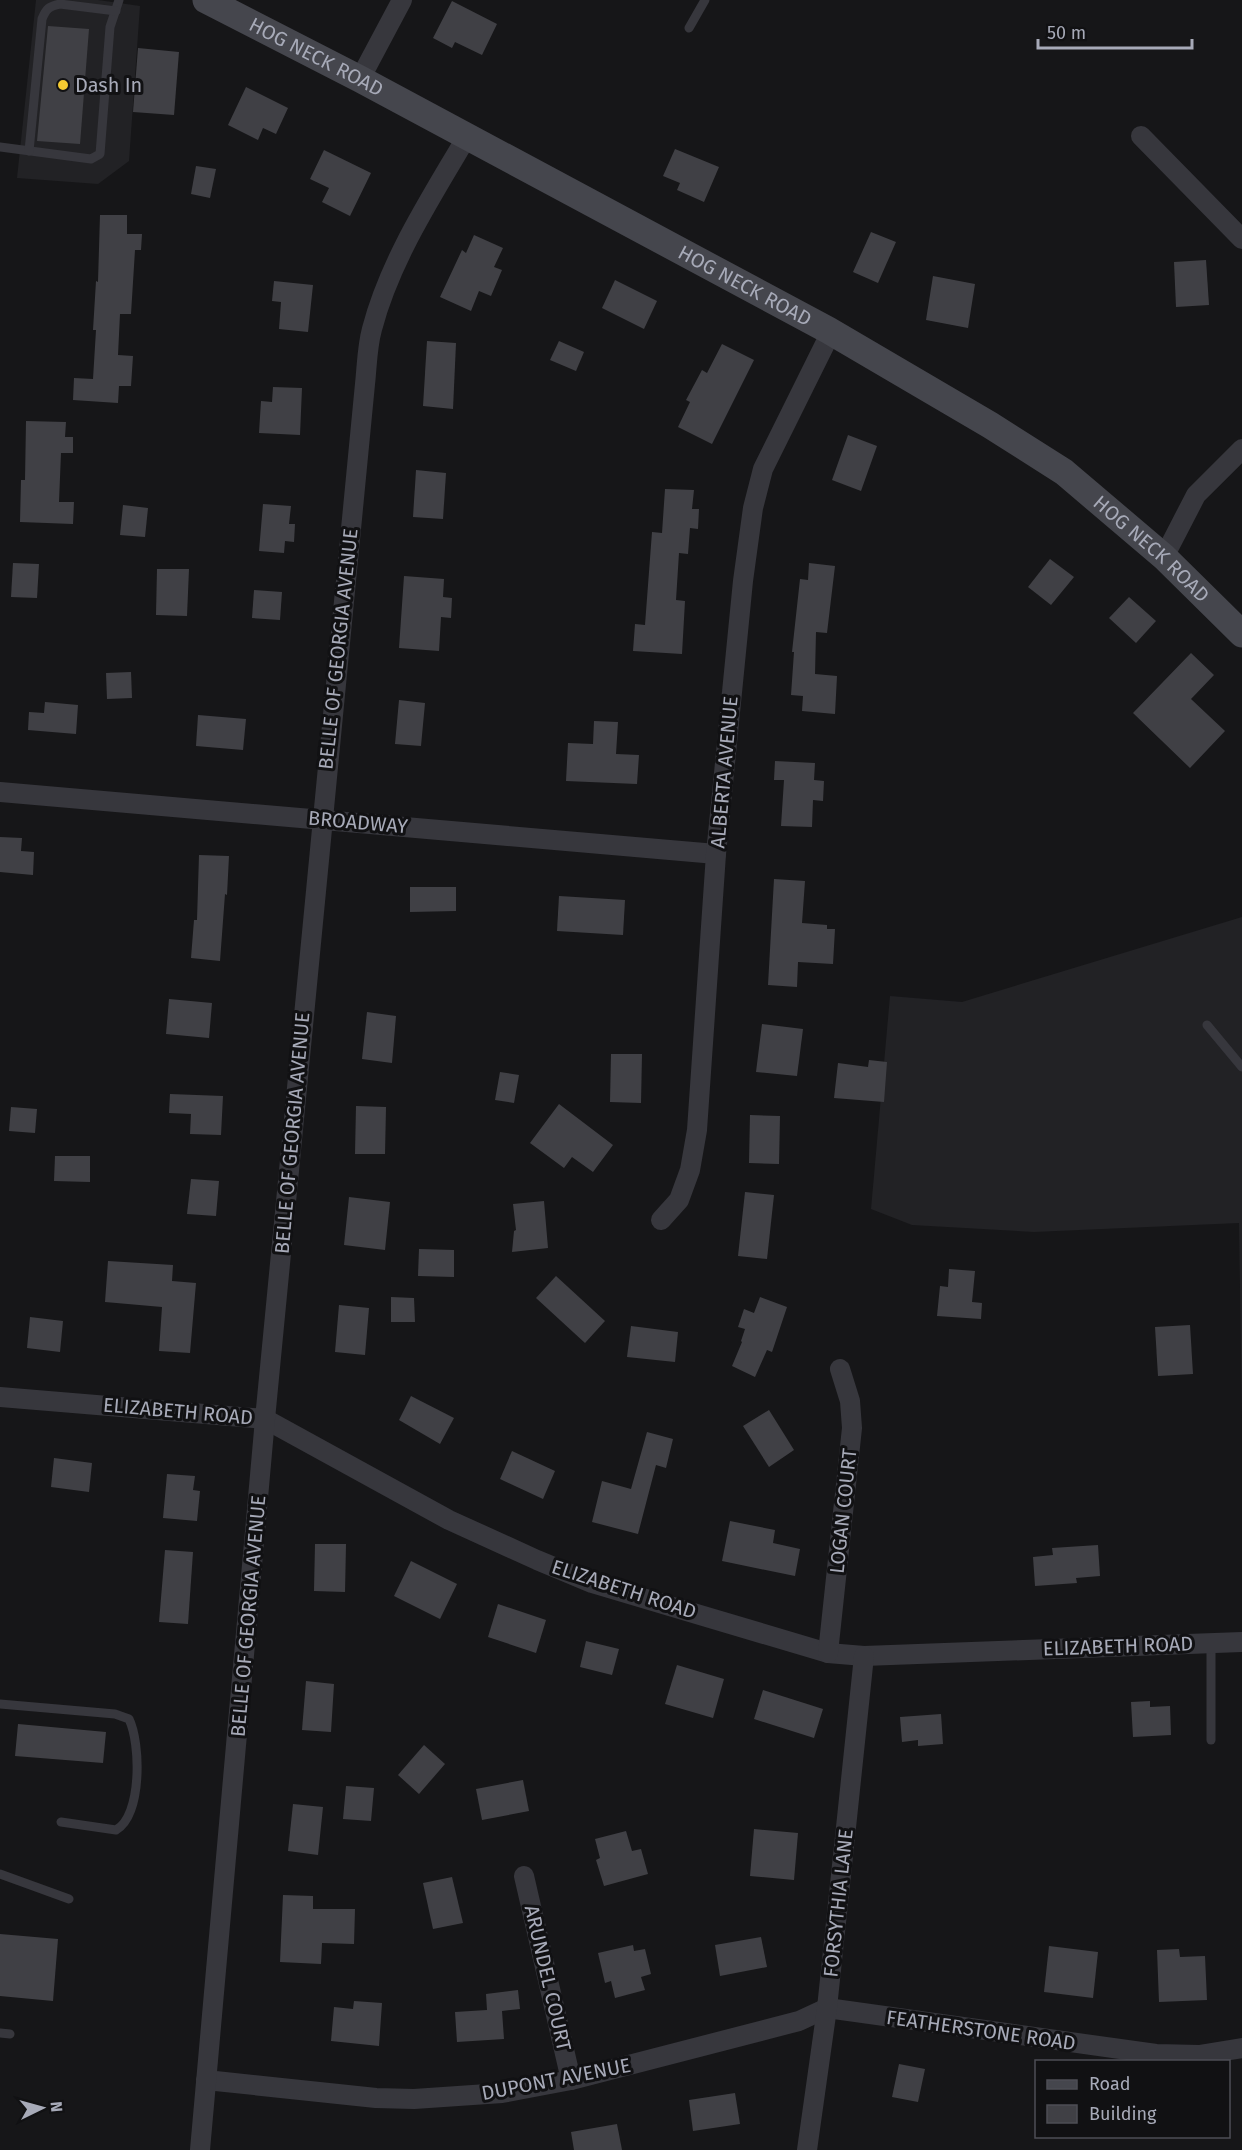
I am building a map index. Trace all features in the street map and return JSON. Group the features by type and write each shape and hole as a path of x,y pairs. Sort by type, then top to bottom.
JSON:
{"main road":[{"name":"HOG NECK ROAD","path":"206,0 360,79 466,138 831,332 990,425 1064,472 1164,557 1242,634"}],"street":[{"path":"360,79 402,0"},
{"path":"1140,136 1242,239"},
{"name":"BELLE OF GEORGIA AVENUE","path":"200,2150 265,1419 360,420 372,330 395,266 425,207 466,138"},
{"name":"ALBERTA AVENUE","path":"661,1220 679,1200 690,1170 697,1130 717,854 743,580 753,508 763,469 831,332"},
{"path":"1164,557 1196,495 1242,449"},
{"name":"BROADWAY","path":"0,792 717,854"},
{"name":"LOGAN COURT","path":"828,1653 852,1428 850,1401 840,1369"},
{"name":"ELIZABETH ROAD","path":"0,1397 265,1419 449,1520 592,1583 828,1653 864,1656 1242,1641"},
{"name":"FORSYTHIA LANE","path":"807,2150 827,2008 864,1656"},
{"name":"ARUNDEL COURT","path":"524,1876 571,2080"},
{"name":"DUPONT AVENUE","path":"206,2080 375,2098 414,2099 502,2093 571,2080 799,2021 827,2008"},
{"name":"FEATHERSTONE ROAD","path":"827,2008 1156,2054 1199,2055 1242,2048"}],"lane":[{"path":"0,147 91,159 100,154 110,27 119,0"},
{"path":"689,28 705,0"},
{"path":"29,151 42,19 46,9 60,4 116,11"},
{"path":"1207,1025 1242,1067"},
{"path":"1211,1643 1211,1740"},
{"path":"0,1704 115,1714 129,1719 138,1755 134,1795 128,1820 123,1827 116,1830 61,1822"},
{"path":"0,1875 69,1899"}],"shaded area":[{"path":"36,0 98,0 140,6 129,161 98,184 17,178"},
{"path":"1242,917 1242,1418 1239,1223 1034,1232 912,1225 871,1209 890,996 962,1002"}],"building":[{"path":"452,1 497,24 482,55 455,42 452,48 433,38"},
{"name":"Dash In","path":"48,26 89,29 80,144 37,141"},
{"name":"Dash In","path":"138,48 179,52 174,115 133,112"},
{"path":"246,87 288,108 276,134 263,128 258,140 228,125"},
{"path":"675,149 719,167 704,202 677,190 680,183 663,176"},
{"path":"324,150 371,173 350,216 322,202 329,188 310,179"},
{"path":"196,166 216,169 210,198 191,194"},
{"path":"100,215 127,215 127,234 142,234 141,250 135,250 131,314 120,314 118,355 133,356 131,386 119,386 118,403 73,400 74,378 93,379 96,330 93,330 96,281 98,282"},
{"path":"871,232 896,242 878,283 853,272"},
{"path":"474,235 503,248 494,267 502,270 491,296 479,291 471,311 440,297 462,250 466,253"},
{"path":"1206,260 1209,305 1176,307 1174,262"},
{"path":"933,276 975,284 968,328 926,320"},
{"path":"615,280 657,301 644,329 602,308"},
{"path":"274,281 313,285 308,332 279,329 281,302 272,301"},
{"path":"427,341 456,343 453,409 423,406"},
{"path":"559,341 584,352 576,371 550,360"},
{"path":"722,344 754,360 712,444 678,427 690,402 686,400 702,370 707,373"},
{"path":"273,387 302,388 300,435 259,433 261,401 272,402"},
{"path":"26,421 66,422 65,437 73,437 73,453 61,453 59,502 74,502 73,524 20,522 21,480 25,480"},
{"path":"848,435 877,446 861,491 832,480"},
{"path":"416,470 446,473 443,519 413,517"},
{"path":"665,489 694,490 692,509 699,509 698,529 690,528 688,554 679,553 676,600 685,601 682,654 633,651 635,624 645,625 652,532 662,533"},
{"path":"263,504 291,506 289,524 295,524 294,542 285,541 284,553 259,551"},
{"path":"123,505 148,508 145,537 120,535"},
{"path":"1050,559 1074,577 1051,605 1028,587"},
{"path":"13,563 39,564 37,598 11,597"},
{"path":"809,563 835,566 827,633 816,632 815,674 837,676 835,714 802,711 803,696 791,695 794,652 792,652 800,579 808,580"},
{"path":"157,569 189,569 187,616 156,615"},
{"path":"404,576 444,579 443,597 452,598 451,618 441,617 439,651 399,648"},
{"path":"254,590 282,592 280,620 252,618"},
{"path":"1129,597 1156,621 1136,643 1109,618"},
{"path":"1191,653 1214,675 1191,699 1225,731 1190,768 1133,713"},
{"path":"131,672 132,698 107,699 106,673"},
{"path":"399,700 425,703 421,746 395,744"},
{"path":"45,702 78,705 76,734 28,730 29,712 44,713"},
{"path":"198,715 246,719 243,750 196,746"},
{"path":"594,721 618,722 616,754 639,755 637,784 566,781 568,743 593,744"},
{"path":"775,761 815,763 814,780 824,781 823,801 813,800 812,827 781,826 784,780 774,780"},
{"path":"0,837 22,838 21,851 34,852 33,875 0,872"},
{"path":"199,855 229,856 220,961 191,958 194,920 197,920"},
{"path":"774,879 805,881 802,923 827,925 827,929 835,929 833,964 798,962 797,987 768,985"},
{"path":"410,887 456,887 456,911 410,912"},
{"path":"559,896 625,900 623,935 557,931"},
{"path":"169,999 212,1003 209,1038 166,1034"},
{"path":"367,1012 396,1016 392,1063 362,1059"},
{"path":"762,1024 803,1029 797,1076 756,1072"},
{"path":"611,1054 642,1054 641,1103 610,1102"},
{"path":"869,1060 887,1062 884,1102 834,1098 838,1063 868,1067"},
{"path":"500,1072 519,1075 514,1103 495,1100"},
{"path":"170,1094 223,1096 221,1135 190,1134 191,1114 169,1113"},
{"path":"559,1104 613,1145 593,1172 572,1157 564,1168 530,1143"},
{"path":"356,1106 386,1107 385,1154 355,1154"},
{"path":"11,1107 37,1109 35,1133 9,1131"},
{"path":"750,1115 780,1116 779,1164 749,1163"},
{"path":"55,1156 90,1156 90,1182 54,1181"},
{"path":"191,1179 219,1181 216,1216 187,1214"},
{"path":"745,1192 774,1195 767,1259 738,1256"},
{"path":"349,1197 390,1202 385,1250 344,1245"},
{"path":"544,1201 548,1248 512,1252 516,1230 513,1204"},
{"path":"419,1249 454,1250 454,1277 418,1276"},
{"path":"108,1261 173,1265 172,1281 196,1283 190,1353 159,1351 162,1307 105,1302"},
{"path":"949,1269 975,1271 972,1302 982,1303 981,1319 937,1316 940,1286 948,1287"},
{"path":"556,1276 605,1321 585,1343 536,1298"},
{"path":"391,1297 414,1298 415,1322 391,1322"},
{"path":"760,1297 787,1307 772,1352 767,1350 755,1377 732,1366 745,1329 738,1327 744,1309 754,1313"},
{"path":"339,1305 369,1308 365,1355 335,1352"},
{"path":"30,1317 63,1321 60,1352 27,1348"},
{"path":"1190,1325 1193,1374 1158,1376 1155,1327"},
{"path":"631,1326 678,1332 675,1362 627,1357"},
{"path":"411,1396 454,1418 440,1444 399,1420"},
{"path":"769,1410 794,1450 769,1467 743,1426"},
{"path":"647,1432 673,1439 666,1468 656,1465 638,1534 592,1522 602,1481 631,1489"},
{"path":"512,1451 555,1471 543,1499 500,1479"},
{"path":"54,1458 92,1463 89,1492 51,1487"},
{"path":"167,1474 195,1476 193,1490 200,1491 197,1521 163,1518"},
{"path":"730,1521 775,1530 773,1543 800,1549 795,1576 722,1561"},
{"path":"315,1544 346,1544 345,1592 314,1591"},
{"path":"1098,1545 1100,1576 1076,1578 1077,1583 1035,1586 1033,1557 1053,1555 1052,1548"},
{"path":"165,1550 193,1552 188,1624 159,1622"},
{"path":"411,1561 457,1584 440,1619 394,1596"},
{"path":"498,1604 546,1620 536,1653 488,1637"},
{"path":"586,1641 619,1649 612,1675 580,1667"},
{"path":"677,1665 724,1679 713,1718 665,1704"},
{"path":"306,1681 334,1684 331,1732 302,1730"},
{"path":"763,1690 823,1709 814,1738 754,1719"},
{"path":"1150,1701 1150,1707 1170,1706 1171,1735 1133,1737 1131,1702"},
{"path":"941,1714 943,1744 918,1746 918,1740 902,1742 900,1717"},
{"path":"18,1724 106,1732 103,1763 15,1756"},
{"path":"424,1745 445,1764 419,1794 398,1775"},
{"path":"523,1780 529,1811 482,1820 476,1789"},
{"path":"346,1786 374,1788 371,1821 343,1819"},
{"path":"293,1804 323,1807 318,1855 288,1851"},
{"path":"754,1829 798,1833 794,1880 750,1876"},
{"path":"626,1831 632,1851 641,1849 648,1874 604,1886 596,1860 600,1858 595,1839"},
{"path":"452,1877 463,1923 433,1929 423,1883"},
{"path":"283,1895 313,1896 313,1909 355,1909 354,1944 322,1943 321,1964 280,1962"},
{"path":"0,1934 58,1939 53,2001 0,1996"},
{"path":"761,1937 767,1967 720,1976 715,1945"},
{"path":"633,1945 634,1951 645,1949 651,1974 641,1977 645,1990 615,1998 611,1981 605,1983 598,1953"},
{"path":"1049,1946 1098,1952 1093,1998 1044,1992"},
{"path":"1179,1949 1180,1957 1205,1956 1207,2000 1159,2002 1157,1950"},
{"path":"518,1990 520,2009 502,2011 504,2039 457,2042 455,2012 487,2010 486,1994"},
{"path":"354,2001 382,2003 379,2046 331,2041 334,2007 353,2009"},
{"path":"899,2064 925,2069 918,2102 892,2097"},
{"path":"735,2093 740,2124 693,2131 689,2100"},
{"path":"617,2124 622,2150 574,2150 571,2132"}],"place":[{"name":"Dash In","path":"63,85"}]}
